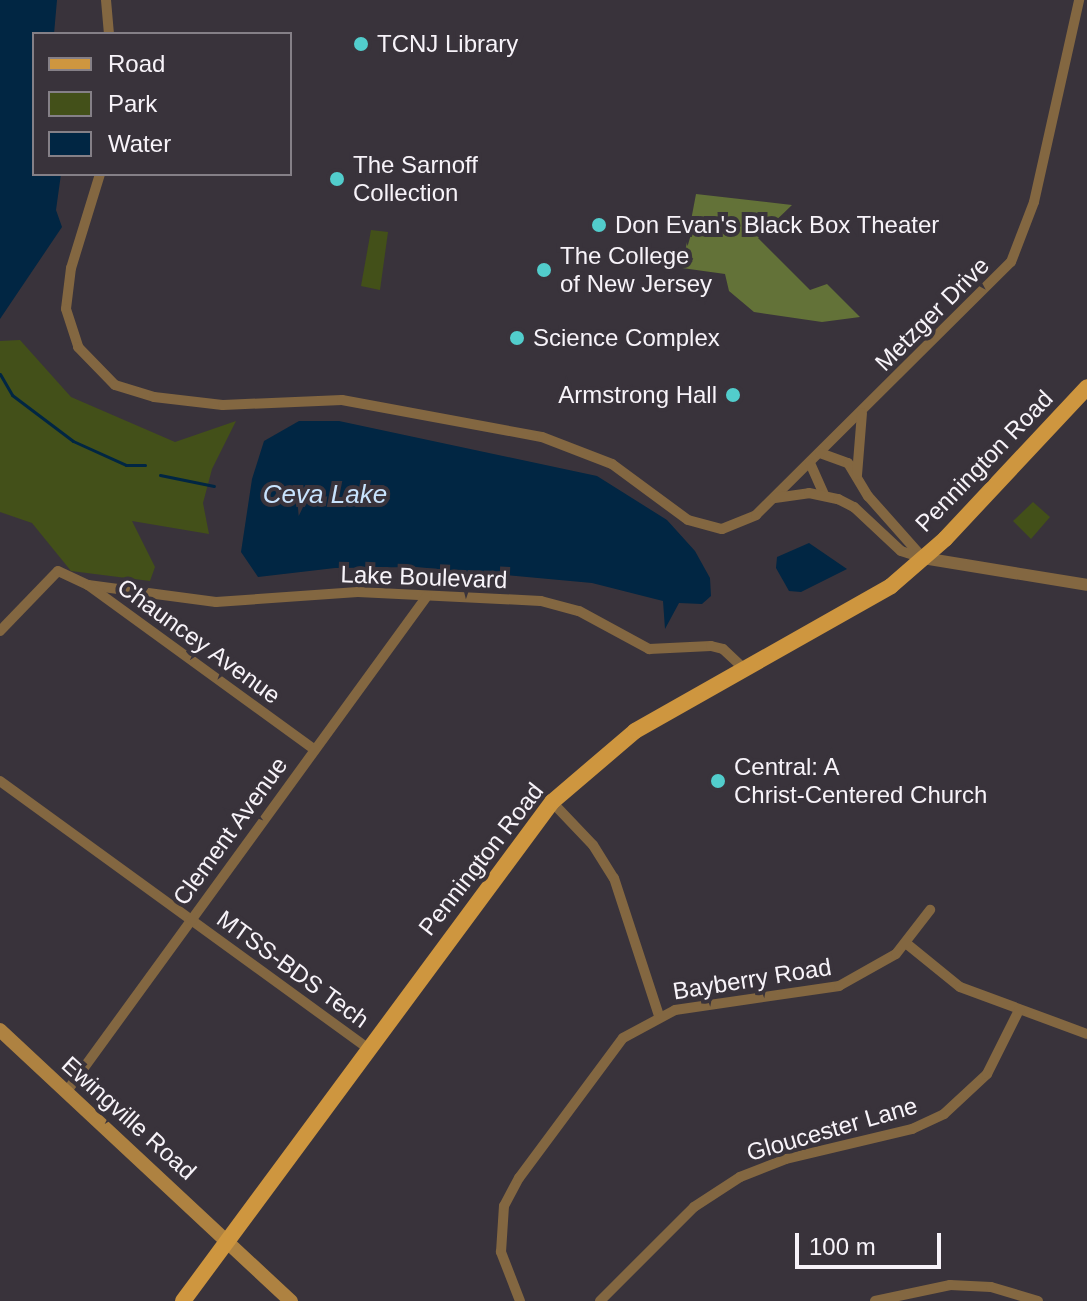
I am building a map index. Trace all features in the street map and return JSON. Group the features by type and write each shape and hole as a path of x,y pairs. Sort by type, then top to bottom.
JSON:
{"main road":[{"name":"Pennington Road","path":"183,1301 552,802 635,731 741,666 858,608 923,558 1087,387"},
{"name":"Ewingville Road","path":"0,1030 229,1238 291,1301"}],"street":[{"path":"106,0 109,32"},
{"name":"Metzger Drive","path":"99,176 66,296 78,347 94,369 127,391 223,405 342,400 542,437 612,464 698,525 722,529 746,522 774,498 988,287 1017,251 1034,202 1079,0"},
{"path":"857,475 863,411"},
{"path":"820,453 839,456 857,475 868,496 923,558"},
{"path":"810,463 824,495"},
{"path":"774,498 824,495 854,507 901,551 923,558 1087,585"},
{"name":"Chauncey Avenue","path":"0,631 58,571 88,585 314,749"},
{"name":"Lake Boulevard","path":"88,585 216,602 325,593 561,605 649,649 711,646 723,649 741,666"},
{"name":"Clement Avenue","path":"67,1091 427,596"},
{"name":"MTSS-BDS Tech","path":"0,781 369,1049"},
{"path":"552,802 593,845 614,878 659,1016"},
{"name":"Bayberry Road","path":"520,1301 505,1270 499,1237 511,1190 610,1052 659,1016 839,986 907,944 930,910"},
{"path":"907,944 960,987 1087,1034"},
{"name":"Gloucester Lane","path":"600,1301 694,1207 740,1177 786,1159 912,1129 944,1114 987,1074 1019,1010"},
{"path":"875,1301 950,1285 991,1287 1038,1301"}],"green space":[{"path":"696,194 792,205 758,238 810,290 827,284 860,317 822,322 754,312 729,291 725,274 682,268"},
{"path":"371,230 388,232 380,290 361,286"},
{"path":"20,340 71,397 175,442 236,421 212,469 203,503 209,534 132,521 155,567 150,581 71,571 32,523 0,512 0,341"},
{"path":"1033,502 1050,517 1031,539 1013,521"}],"water":[{"path":"0,0 57,0 54,32 32,32 32,176 61,176 56,210 62,227 0,319"},
{"name":"Ceva Lake","path":"299,421 339,421 597,476 667,520 695,551 710,578 711,596 702,604 679,603 665,629 663,601 592,583 416,567 335,568 258,577 241,552 252,479 264,441"},
{"path":"809,543 847,569 801,592 789,591 776,568 777,557"}],"waterway":[{"path":"0,374 12,395 73,441 126,465 145,465"},
{"path":"160,475 214,486"}],"place":[{"name":"TCNJ Library","path":"361,44"},
{"name":"The Sarnoff Collection","path":"337,179"},
{"name":"Don Evan's Black Box Theater","path":"599,225"},
{"name":"The College of New Jersey","path":"544,270"},
{"name":"Science Complex","path":"517,338"},
{"name":"Armstrong Hall","path":"733,395"},
{"name":"Central: A Christ-Centered Church","path":"718,781"}]}
